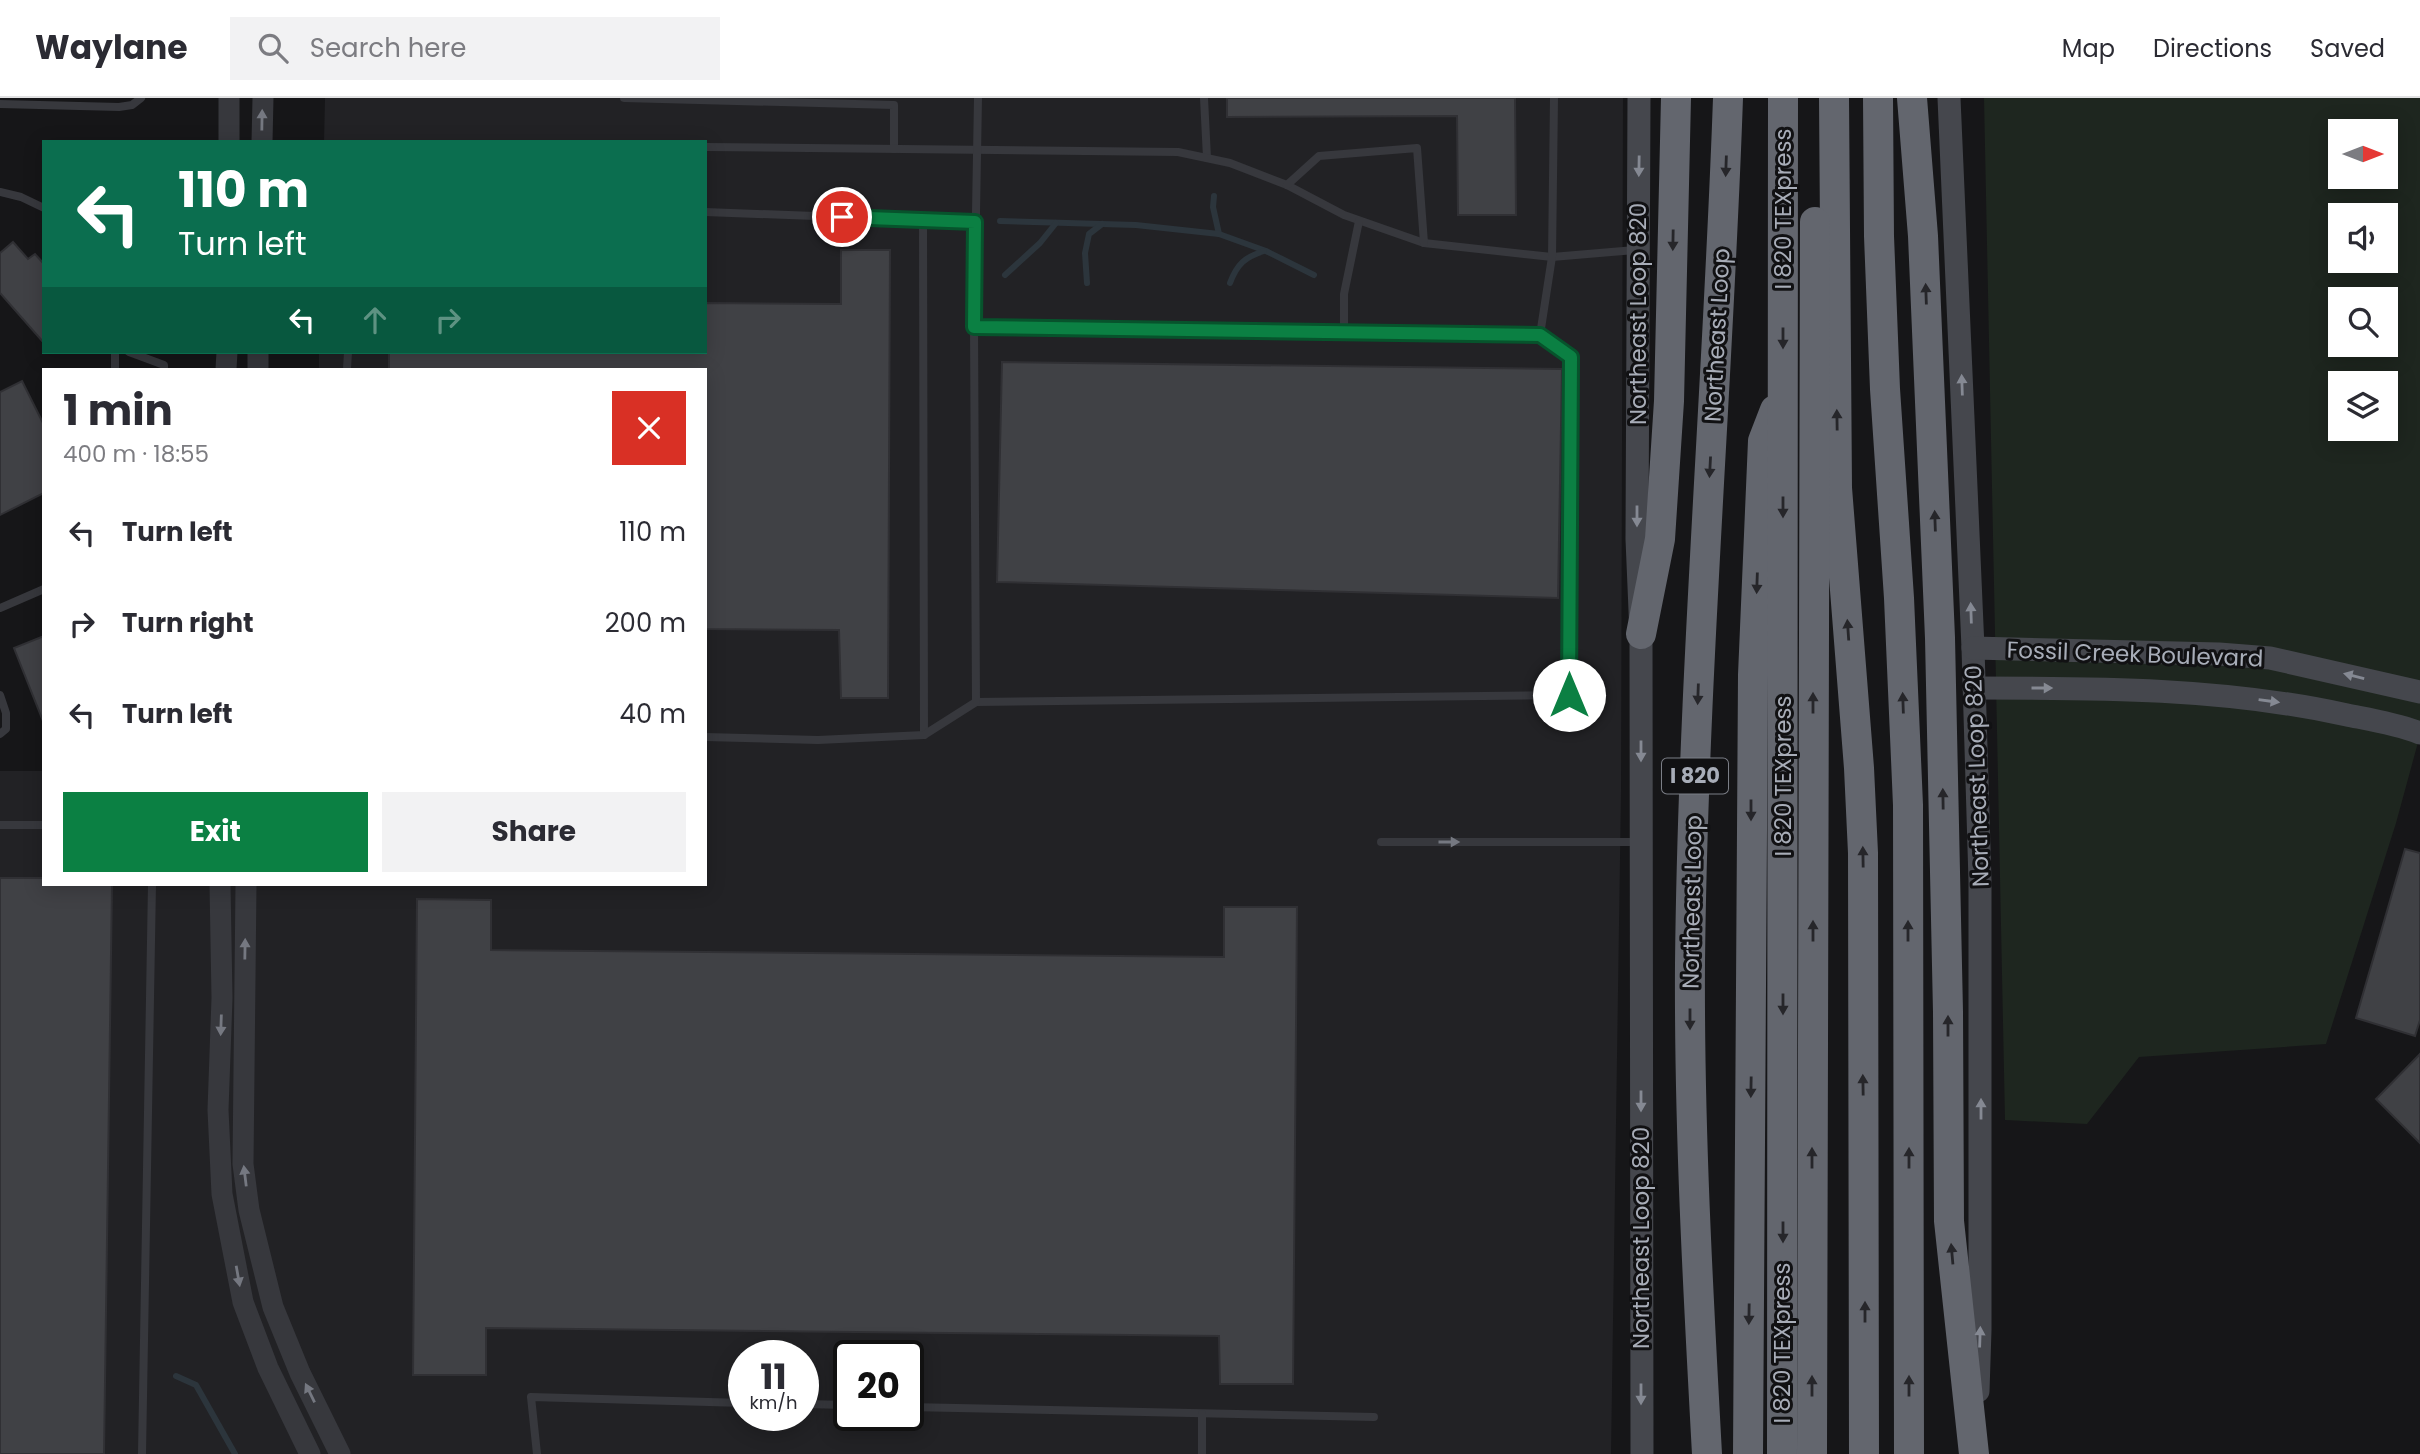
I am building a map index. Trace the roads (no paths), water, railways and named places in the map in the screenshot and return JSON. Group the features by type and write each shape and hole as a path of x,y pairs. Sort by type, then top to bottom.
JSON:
{"highway":[{"path":"1641,634 1660,539 1666,456 1676,98"},
{"name":"Northeast Loop","path":"1707,1454 1693,1206 1690,962 1698,670 1728,98"},
{"name":"I 820 TEXpress","path":"1782,1454 1783,98"},
{"name":"I 820 TEXpress","path":"1812,1454 1815,98"},
{"path":"1834,98 1838,488 1863,853 1864,1454"},
{"path":"1878,98 1879,236 1885,389 1899,598 1908,805 1909,1454"},
{"path":"1912,98 1923,236 1940,638 1950,1222 1975,1454"},
{"path":"1748,1454 1753,675 1763,441 1783,390"}],"main road":[{"name":"Northeast Loop 820","path":"1639,98 1637,539 1641,634 1642,1454"},
{"name":"Northeast Loop 820","path":"1949,98 1973,648 1980,881 1980,1330 1975,1454"},
{"name":"Fossil Creek Boulevard","path":"1973,648 2270,658 2420,692"},
{"path":"2162,653 2163,692"},
{"name":"Fossil Creek Boulevard","path":"1974,688 2116,688 2275,702 2418,728"}],"street":[{"path":"229,98 229,140"},
{"path":"262,140 263,98"},
{"path":"220,886 222,998 218,1110 222,1194 243,1302 268,1368 310,1454"},
{"path":"246,886 243,1164 249,1210 273,1307 300,1373 340,1454"}],"lane":[{"path":"0,104 120,107 132,105 141,98"},
{"path":"624,98 894,105 894,149"},
{"path":"976,702 974,327 978,98"},
{"path":"1204,98 1207,159"},
{"path":"1540,335 1552,257 1554,98"},
{"path":"707,147 1178,152 1230,163 1287,185 1359,221 1424,243 1552,257 1638,249"},
{"path":"1287,185 1319,156 1417,148 1424,243"},
{"path":"0,192 21,197 42,207"},
{"path":"707,212 975,222"},
{"path":"923,220 924,735"},
{"path":"1344,332 1344,295 1359,221"},
{"path":"707,737 818,740 924,735 976,702 1569,695 1571,357 1540,335 974,327"},
{"path":"138,354 164,365 164,368"},
{"path":"0,608 42,590"},
{"path":"0,695 6,713 6,729 0,734"},
{"path":"0,825 42,825"},
{"path":"1381,842 1641,842"},
{"path":"142,1454 152,886"},
{"path":"537,1454 531,1397 728,1402"},
{"path":"924,1407 1374,1417"},
{"path":"1202,1414 1202,1454"}],"waterway":[{"path":"1214,196 1213,207 1219,234"},
{"path":"1000,221 1136,225 1219,234 1266,251 1314,275"},
{"path":"1005,275 1040,243 1056,223"},
{"path":"1087,283 1085,253 1089,234 1102,224"},
{"path":"1230,283 1243,262 1264,251"},
{"path":"176,1376 196,1385 235,1454"}]}
